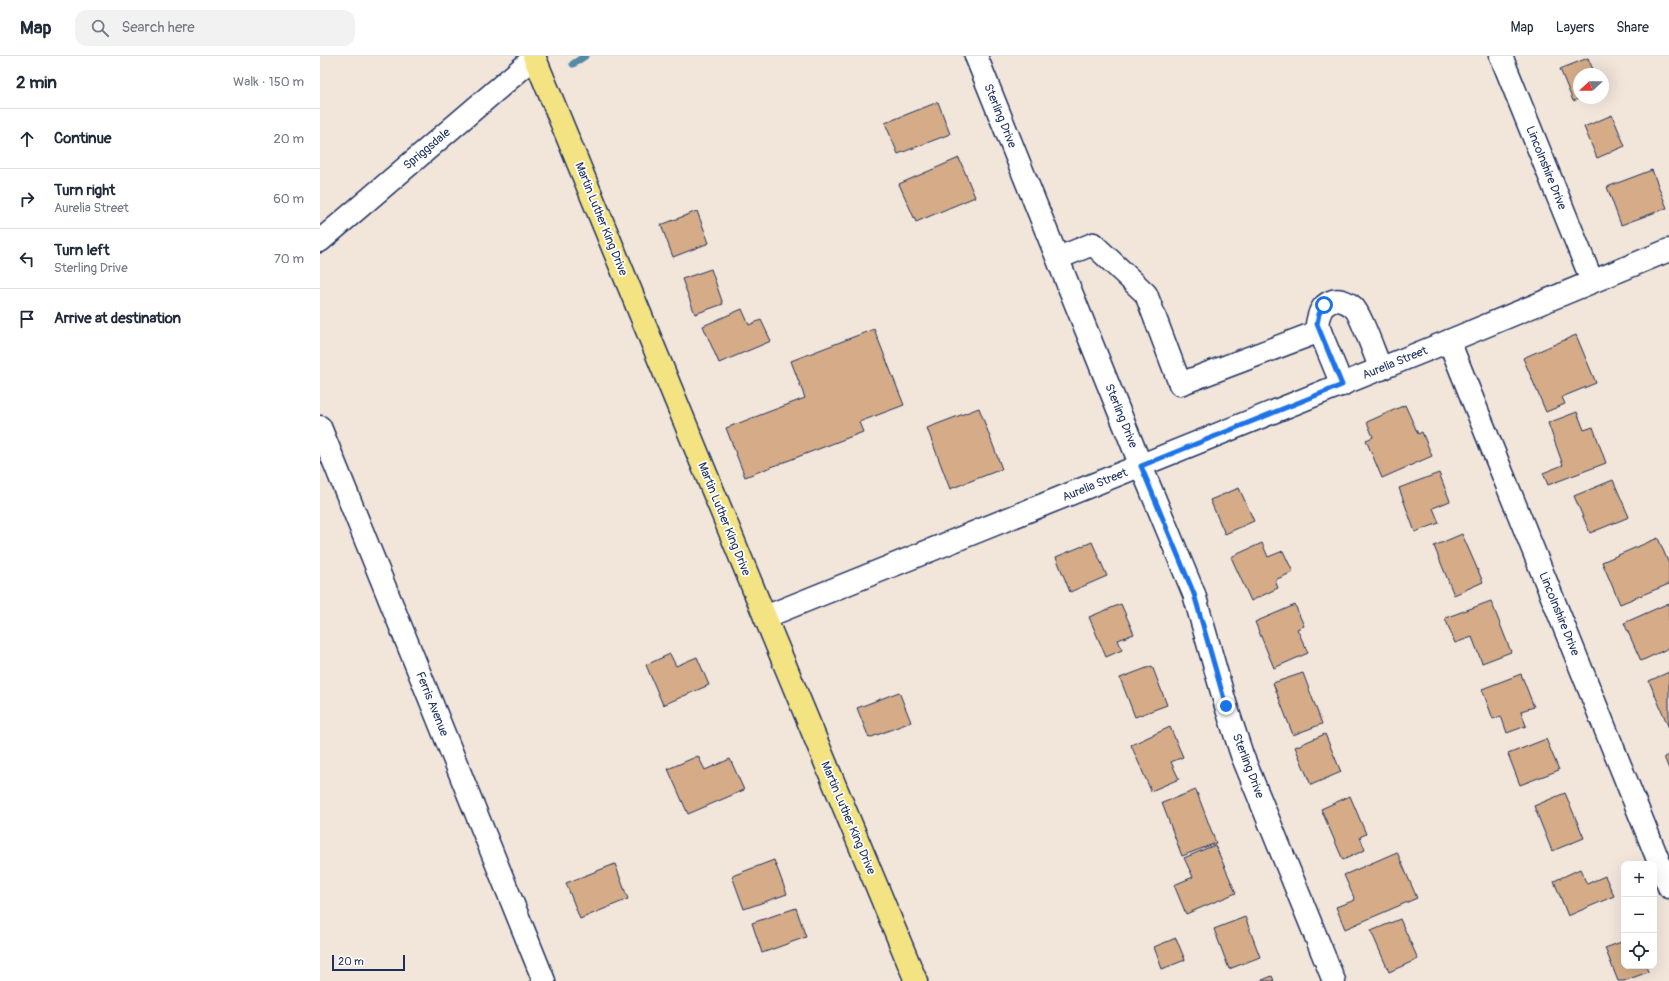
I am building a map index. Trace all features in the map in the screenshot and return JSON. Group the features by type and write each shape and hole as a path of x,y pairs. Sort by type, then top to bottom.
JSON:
{"main road":[{"name":"Martin Luther King Drive","path":"535,57 916,981"}],"street":[{"name":"Sterling Drive","path":"976,56 1194,594 1226,706 1242,755 1334,981"},
{"name":"Lincolnshire Drive","path":"1501,56 1592,281"},
{"name":"Spriggsdale","path":"320,241 535,57"},
{"path":"1058,258 1093,244 1146,294 1180,384 1320,331"},
{"name":"Aurelia Street","path":"765,617 1342,385 1669,250"},
{"path":"1342,385 1317,324 1319,314 1324,305 1332,300 1344,301 1354,308 1381,369"},
{"name":"Lincolnshire Drive","path":"1449,341 1669,887"},
{"name":"Ferris Avenue","path":"320,427 544,981"}],"building":[{"path":"1588,58 1592,68 1573,68 1573,101 1560,69"},
{"path":"938,102 950,134 898,154 885,123"},
{"path":"1612,115 1625,146 1597,158 1584,127"},
{"path":"959,158 975,197 916,222 899,184"},
{"path":"1652,170 1667,208 1621,225 1607,187"},
{"path":"697,211 709,243 673,257 661,225"},
{"path":"711,269 723,304 695,314 682,279"},
{"path":"742,309 749,325 761,320 771,341 719,363 703,326"},
{"path":"874,329 904,405 859,422 863,432 745,477 726,428 805,398 791,361"},
{"path":"1576,335 1596,383 1562,397 1565,404 1546,412 1523,358"},
{"path":"1405,405 1418,434 1422,432 1432,456 1382,478 1366,440 1373,437 1367,422"},
{"path":"979,408 1002,469 950,489 927,428"},
{"path":"1577,412 1584,430 1593,427 1606,463 1548,485 1543,473 1563,465 1548,423"},
{"path":"1439,473 1450,501 1433,508 1439,523 1415,532 1399,488"},
{"path":"1613,480 1629,517 1590,533 1574,496"},
{"path":"1239,488 1254,521 1225,534 1210,500"},
{"path":"1462,534 1483,582 1454,595 1434,546"},
{"path":"1658,538 1669,564 1669,584 1620,604 1602,562"},
{"path":"1092,542 1107,576 1070,592 1056,557"},
{"path":"1262,543 1268,557 1283,551 1293,572 1275,580 1278,588 1251,601 1231,557"},
{"path":"1491,601 1511,652 1482,663 1472,637 1455,643 1445,618"},
{"path":"1669,603 1669,648 1641,661 1624,623"},
{"path":"1121,604 1134,634 1118,640 1122,650 1106,657 1089,617"},
{"path":"1295,605 1304,626 1297,629 1308,653 1274,668 1255,622"},
{"path":"670,654 676,666 697,657 709,685 663,705 646,665"},
{"path":"1152,666 1167,705 1135,717 1120,678"},
{"path":"1669,672 1669,728 1649,681"},
{"path":"1303,673 1322,724 1293,735 1273,683"},
{"path":"1521,674 1534,707 1521,711 1526,726 1507,733 1501,716 1493,719 1482,689"},
{"path":"899,692 911,722 869,738 857,708"},
{"path":"1170,727 1183,757 1171,762 1179,779 1151,791 1131,745"},
{"path":"1325,734 1341,772 1311,785 1295,747"},
{"path":"1546,739 1559,770 1520,785 1508,754"},
{"path":"1669,755 1669,769 1664,757"},
{"path":"698,756 705,770 730,759 744,790 688,814 668,769"},
{"path":"1196,790 1216,843 1182,856 1162,803"},
{"path":"1565,793 1584,838 1552,851 1534,806"},
{"path":"1350,796 1366,834 1360,837 1365,850 1343,860 1321,809"},
{"path":"1215,845 1236,893 1186,914 1174,885 1193,877 1184,858"},
{"path":"1397,852 1417,898 1345,929 1336,907 1355,900 1344,875"},
{"path":"774,860 787,894 744,909 732,876"},
{"path":"615,864 628,899 580,919 566,883"},
{"path":"1580,869 1587,884 1605,876 1614,896 1568,916 1554,881"},
{"path":"796,908 806,937 762,953 752,923"},
{"path":"1245,917 1260,957 1229,969 1214,929"},
{"path":"1400,919 1418,959 1389,972 1371,931"},
{"path":"1176,938 1185,960 1162,969 1154,947"},
{"path":"1621,942 1621,969 1647,969 1648,972 1624,981 1618,981 1605,948"},
{"path":"1272,976 1274,981 1260,981"}],"waterway":[{"path":"573,64 585,56"}],"route":[{"path":"1226,706 1194,594 1141,466 1342,385 1317,324 1319,314 1324,305"}]}
